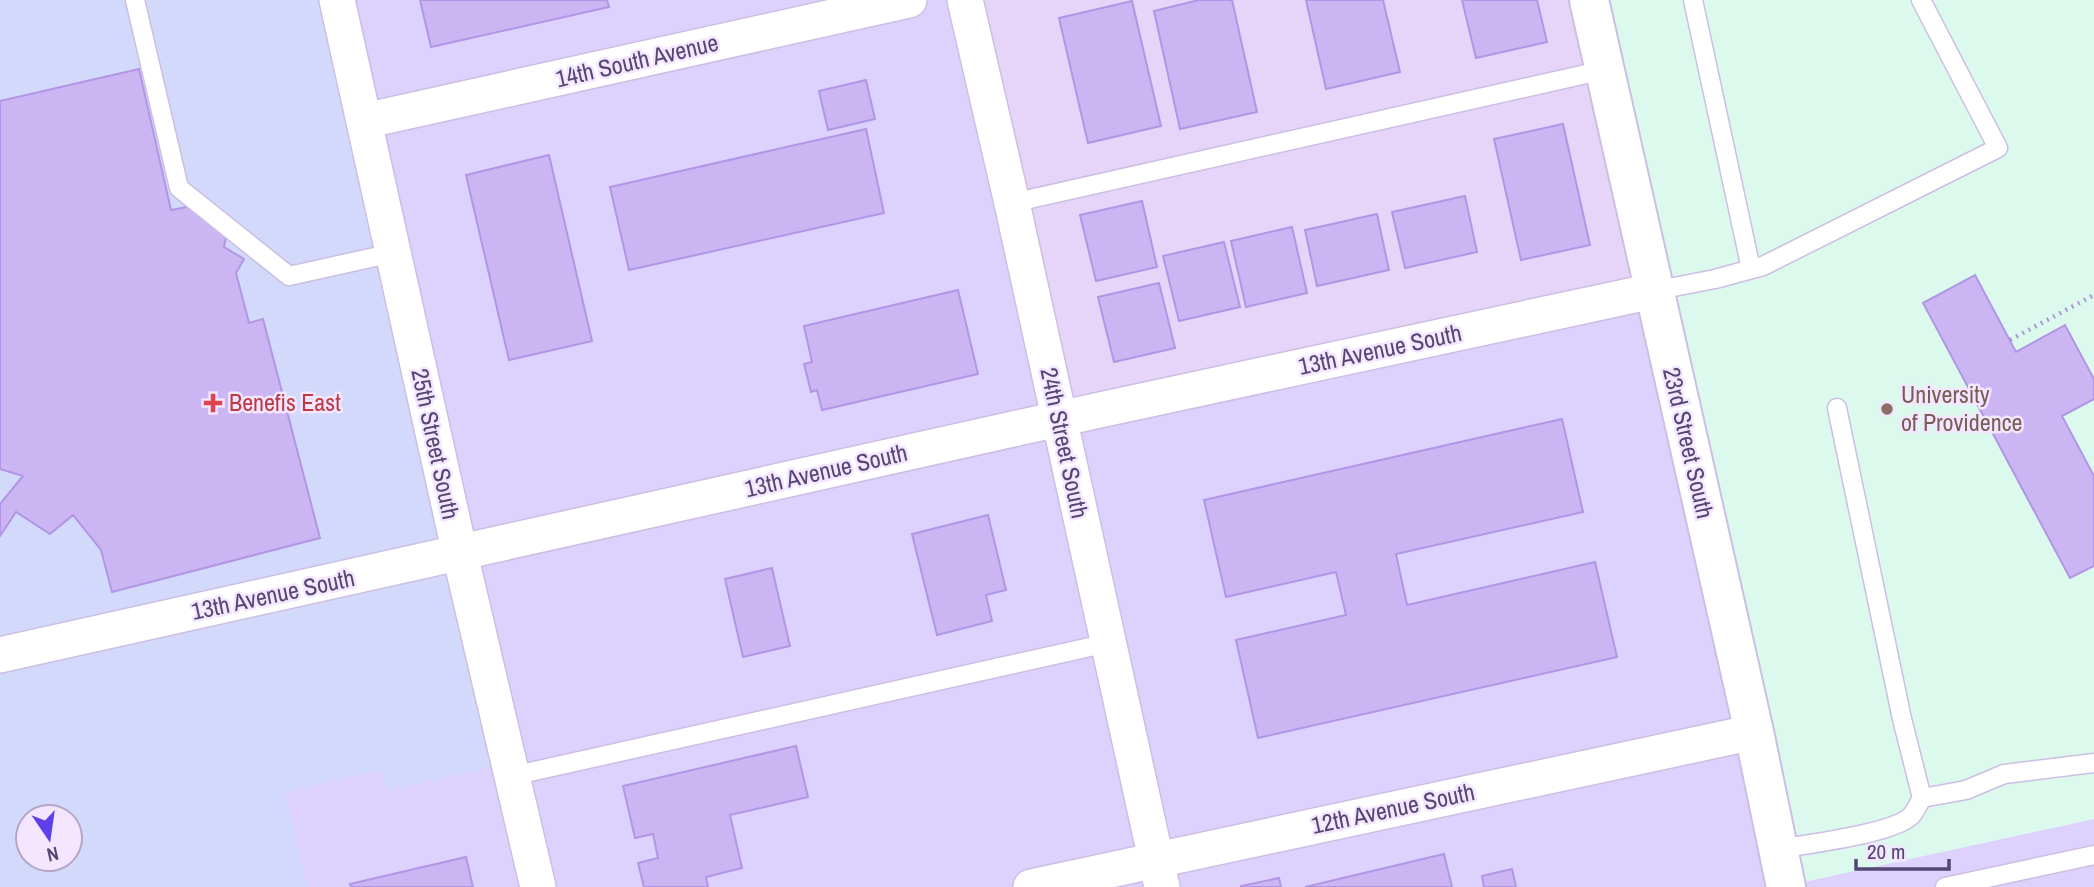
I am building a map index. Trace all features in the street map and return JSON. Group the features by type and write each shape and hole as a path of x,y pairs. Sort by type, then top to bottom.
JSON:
{"street":[{"name":"25th Street South","path":"337,0 460,554 538,887"},
{"name":"14th South Avenue","path":"364,121 909,0"},
{"name":"24th Street South","path":"965,0 1159,874"},
{"name":"23rd Street South","path":"1589,0 1754,732 1786,887"},
{"name":"13th Avenue South","path":"0,655 1058,419 1653,291"},
{"name":"12th Avenue South","path":"1031,887 1159,874 1754,732"}],"lane":[{"path":"135,0 179,188 289,276 393,253"},
{"path":"1693,0 1751,269"},
{"path":"1653,291 1751,269 1998,148 1920,0"},
{"path":"1012,203 1604,70"},
{"path":"1779,849 1889,827 1911,817 1922,797 1902,719 1837,408"},
{"path":"512,776 1108,643"},
{"path":"1922,797 1966,790 2004,774 2094,763"},
{"path":"1945,887 2094,855"}],"path":[{"path":"2010,340 2094,295"}],"shaded area":[{"name":"Benefis East","path":"0,0 337,0 509,763 387,791 381,770 285,792 307,887 0,887"},
{"path":"337,0 965,0 1059,419 1653,291 1788,885 2094,819 2094,887 307,887 284,792 381,770 387,791"},
{"path":"965,0 1589,0 1653,291 1058,419"},
{"name":"University of Providence","path":"1589,0 2094,0 2094,819 1786,886"}],"building":[{"path":"420,0 607,0 609,7 431,47"},
{"path":"1199,0 1232,0 1257,112 1180,129 1154,11"},
{"path":"1306,0 1383,0 1400,72 1326,89"},
{"path":"1462,0 1537,0 1547,42 1476,58"},
{"path":"1132,1 1161,126 1088,143 1059,18"},
{"path":"139,69 171,210 192,206 227,232 224,247 244,259 236,273 249,323 263,319 320,538 112,592 101,550 73,515 50,534 16,512 0,536 0,504 23,476 0,469 0,101"},
{"path":"866,80 875,119 828,130 819,91"},
{"path":"1563,124 1590,245 1521,260 1494,139"},
{"path":"866,129 884,213 629,270 610,187"},
{"path":"549,155 592,341 509,360 466,175"},
{"path":"1465,196 1477,252 1405,268 1392,212"},
{"path":"1142,201 1157,267 1096,281 1080,215"},
{"path":"1377,214 1389,270 1317,286 1305,230"},
{"path":"1292,227 1307,293 1246,307 1231,241"},
{"path":"1224,242 1240,307 1179,321 1163,256"},
{"path":"1975,275 2016,352 2065,325 2094,379 2094,399 2062,416 2094,476 2094,566 2070,578 1923,303"},
{"path":"1159,283 1175,348 1114,362 1098,297"},
{"path":"958,290 978,374 822,410 817,390 811,392 804,364 812,362 804,326"},
{"path":"1562,419 1583,512 1396,554 1407,605 1595,562 1617,657 1258,738 1236,640 1346,615 1336,572 1226,597 1204,500"},
{"path":"988,515 1006,590 986,595 992,621 937,635 912,534"},
{"path":"772,568 790,646 743,657 725,579"},
{"path":"796,746 808,797 730,815 742,868 706,877 708,887 644,887 638,863 658,858 653,834 635,838 623,786"},
{"path":"1444,854 1452,887 1305,887"},
{"path":"466,857 473,887 351,887 350,884"},
{"path":"1512,869 1516,887 1484,887 1482,876"},
{"path":"1279,878 1281,887 1241,887 1241,886"}],"place":[{"name":"Benefis East","path":"213,403"},
{"name":"University of Providence","path":"1887,409"}]}
